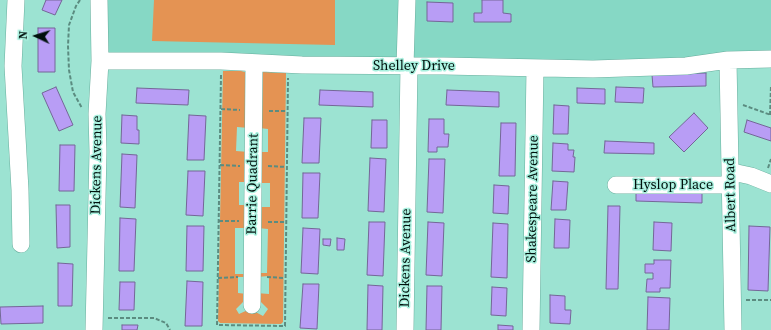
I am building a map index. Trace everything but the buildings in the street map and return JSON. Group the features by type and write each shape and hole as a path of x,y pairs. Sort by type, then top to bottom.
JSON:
{"street":[{"path":"16,0 13,66 20,190 20,244"},
{"name":"Dickens Avenue","path":"94,324 100,61 99,0"},
{"name":"Dickens Avenue","path":"405,330 407,0"},
{"name":"Shelley Drive","path":"100,61 221,61 302,65 593,68 686,66 728,60 771,59"},
{"name":"Albert Road","path":"728,60 733,330"},
{"name":"Barrie Quadrant","path":"252,304 254,63"},
{"name":"Shakespeare Avenue","path":"531,330 535,68"},
{"name":"Hyslop Place","path":"616,185 730,179 737,173 751,176 771,184"}],"path":[{"path":"80,0 76,6 69,25 69,70 73,92 79,103 85,111 98,114"},
{"path":"729,100 770,115 771,86"},
{"path":"732,300 771,300"},
{"path":"94,324 154,318 166,324 170,330"}],"shaded area":[{"path":"99,0 771,0 771,59 686,66 100,61"},
{"path":"154,0 335,0 335,45 152,41"},
{"path":"223,71 241,71 248,73 249,128 237,127 236,151 249,152 248,182 239,182 239,205 249,205 248,228 235,228 235,274 247,274 247,277 238,277 238,293 247,294 243,302 236,309 239,314 250,309 263,316 268,309 258,299 256,293 269,294 269,276 256,277 257,273 267,273 268,229 258,228 258,207 270,207 270,183 258,183 258,152 268,152 268,129 259,128 260,76 263,72 286,73 283,322 281,324 220,323 218,321"}]}
